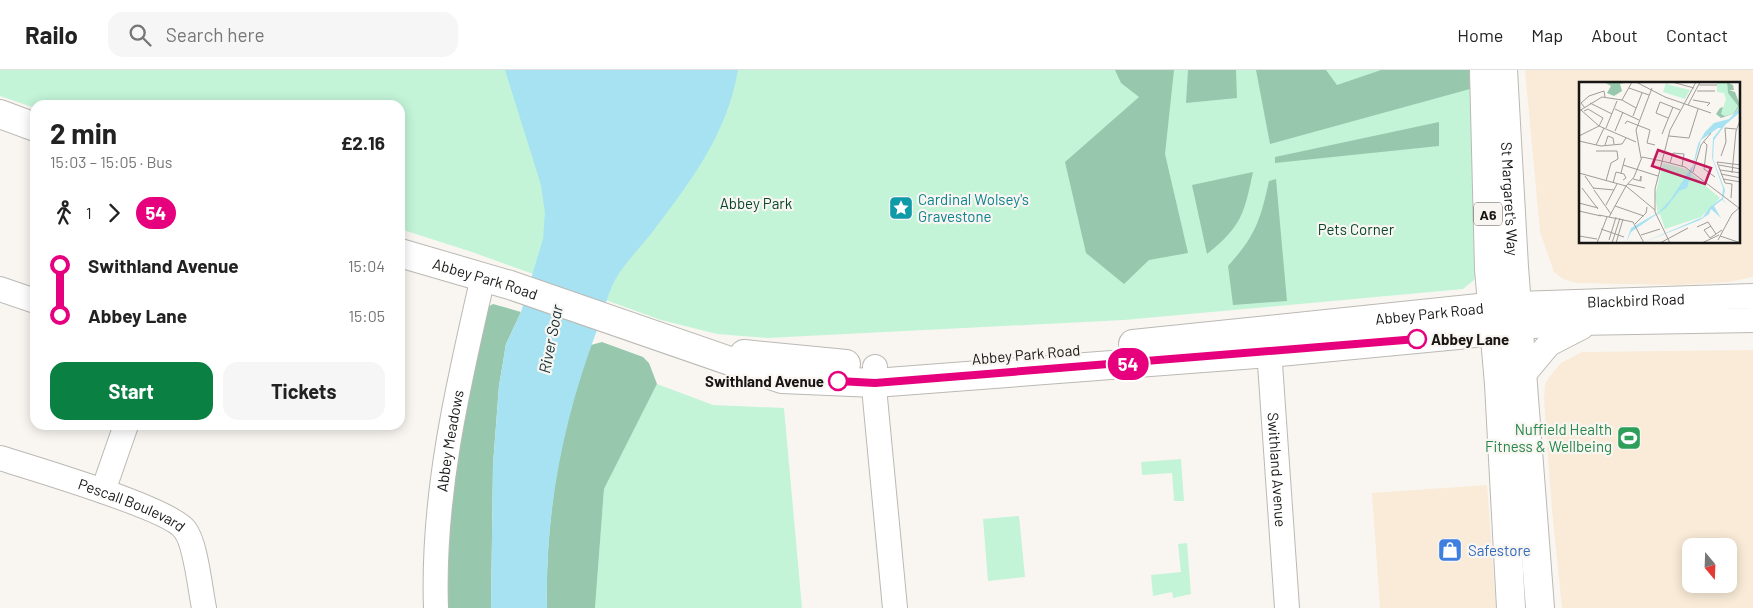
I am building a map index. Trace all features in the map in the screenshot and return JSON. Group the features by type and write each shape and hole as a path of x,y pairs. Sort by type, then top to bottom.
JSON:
{"main road":[{"name":"St Margaret's Way","path":"1484,70 1489,269 1506,317"},
{"name":"St Margaret's Way","path":"1503,70 1506,317"},
{"path":"0,114 30,125"},
{"path":"0,130 30,140"},
{"name":"Abbey Park Road","path":"405,254 510,285 683,346 875,375 1268,342 1506,317"},
{"name":"A6","path":"1506,317 1524,374 1540,608"},
{"name":"A6","path":"1506,317 1511,608"}],"street":[{"name":"Abbey Meadows","path":"436,608 438,527 445,457 483,277"},
{"path":"0,289 30,299"},
{"name":"Blackbird Road","path":"1506,317 1753,296"},
{"name":"Blackbird Road","path":"1506,317 1588,323 1753,320"},
{"path":"1524,374 1549,344 1588,323"},
{"name":"Swithland Avenue","path":"1268,342 1287,608"},
{"path":"875,375 895,608"},
{"path":"103,491 124,430"},
{"name":"Pescall Boulevard","path":"0,458 103,491 173,519 185,529 191,546 204,608"}],"shaded area":[{"path":"1525,70 1753,70 1753,277 1729,282 1676,285 1577,283 1563,279 1554,272 1540,232"},
{"path":"1753,350 1753,608 1562,608 1552,510 1544,399 1545,385 1561,363 1582,352"},
{"path":"1487,485 1496,608 1380,608 1372,493"}],"green space":[{"name":"Abbey Park","path":"0,70 1473,70 1479,266 1474,280 1463,289 1124,320 767,338 717,334 661,320 472,252 405,231 405,100 30,100 30,106 0,96"},
{"path":"1115,70 1174,70 1165,154 1188,253 1149,260 1124,284 1086,253 1065,162 1139,97 1121,83"},
{"path":"1188,70 1236,70 1237,98 1186,103"},
{"path":"1256,70 1326,70 1337,85 1381,70 1469,70 1470,89 1270,144"},
{"path":"1439,122 1439,146 1275,163 1275,157"},
{"path":"1253,172 1244,209 1235,227 1207,254 1192,185"},
{"path":"1276,179 1287,301 1233,305 1228,266 1245,245 1256,227 1269,181"},
{"path":"493,304 521,312 506,344 499,386 493,465 491,608 447,608 451,498 457,448 486,308"},
{"path":"602,342 643,357 649,363 657,384 604,489 595,608 547,608 547,575 552,508 563,442 580,377 591,345"},
{"path":"657,384 713,405 784,408 802,608 595,608 604,489"},
{"path":"1181,459 1184,501 1174,501 1172,473 1142,475 1141,462"},
{"path":"1019,516 1025,577 988,581 983,519"},
{"path":"1187,543 1191,594 1173,598 1172,592 1153,596 1151,575 1181,572 1178,544"}],"water":[{"name":"River Soar","path":"505,70 738,70 733,94 725,116 704,158 679,197 627,262 607,298 575,398 558,467 549,537 547,608 491,608 493,465 499,386 506,344 521,312 543,239 545,213 541,185"}],"bus line":[{"name":"54","path":"838,381 875,383 1269,353 1417,339"}],"place":[{"name":"Cardinal Wolsey's Gravestone","path":"901,208"},
{"name":"Abbey Lane","path":"1417,339"},
{"name":"Swithland Avenue","path":"838,381"},
{"name":"Nuffield Health Fitness & Wellbeing","path":"1629,438"},
{"name":"Safestore","path":"1450,550"}],"park label":[{"name":"Pets Corner","path":"1356,229"}]}
